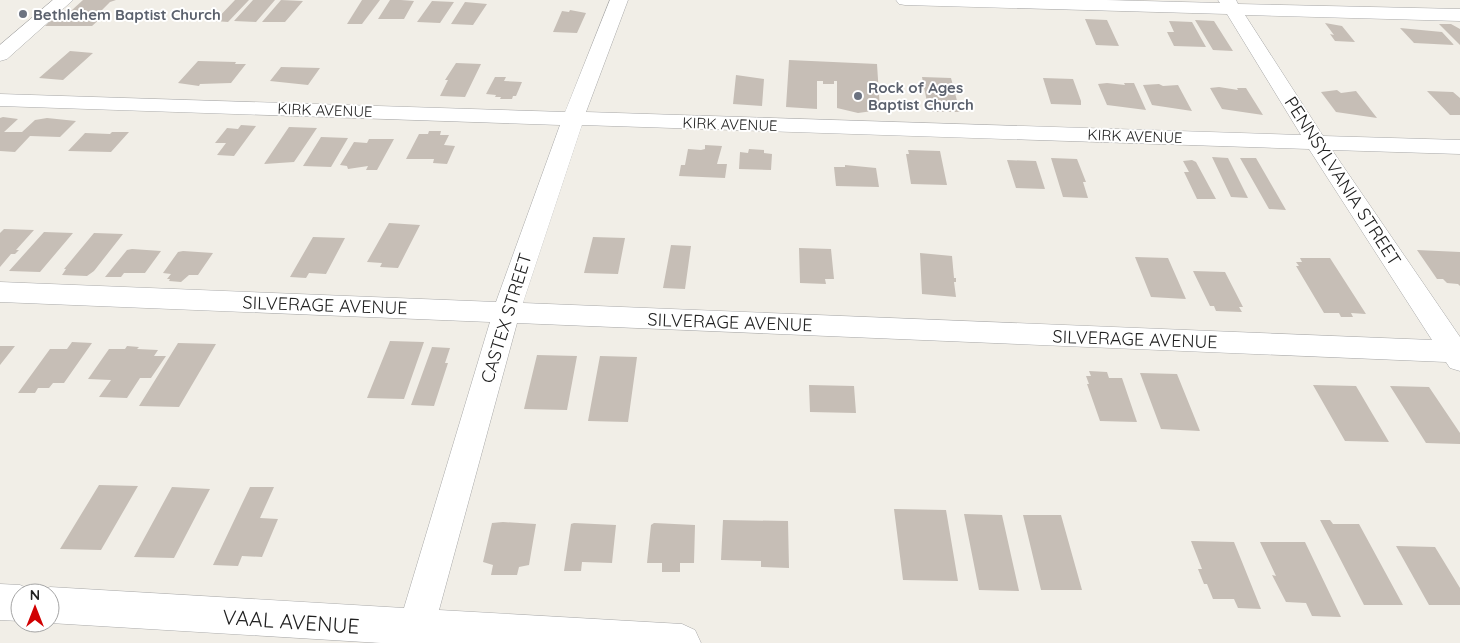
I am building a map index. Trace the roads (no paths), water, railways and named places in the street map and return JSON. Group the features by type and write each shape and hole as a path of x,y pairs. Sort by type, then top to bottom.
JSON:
{"street":[{"path":"0,55 64,0"},
{"name":"CASTEX STREET","path":"413,636 506,313 573,119 620,0"},
{"path":"905,0 1230,4 1460,15"},
{"name":"PENNSYLVANIA STREET","path":"1230,4 1316,142 1458,355"},
{"name":"KIRK AVENUE","path":"0,100 1460,147"},
{"name":"SILVERAGE AVENUE","path":"0,292 1458,355"},
{"name":"VAAL AVENUE","path":"60,606 413,636 682,643"}],"place":[{"name":"Bethlehem Baptist Church","path":"23,14"},
{"name":"Rock of Ages Baptist Church","path":"858,96"}]}
